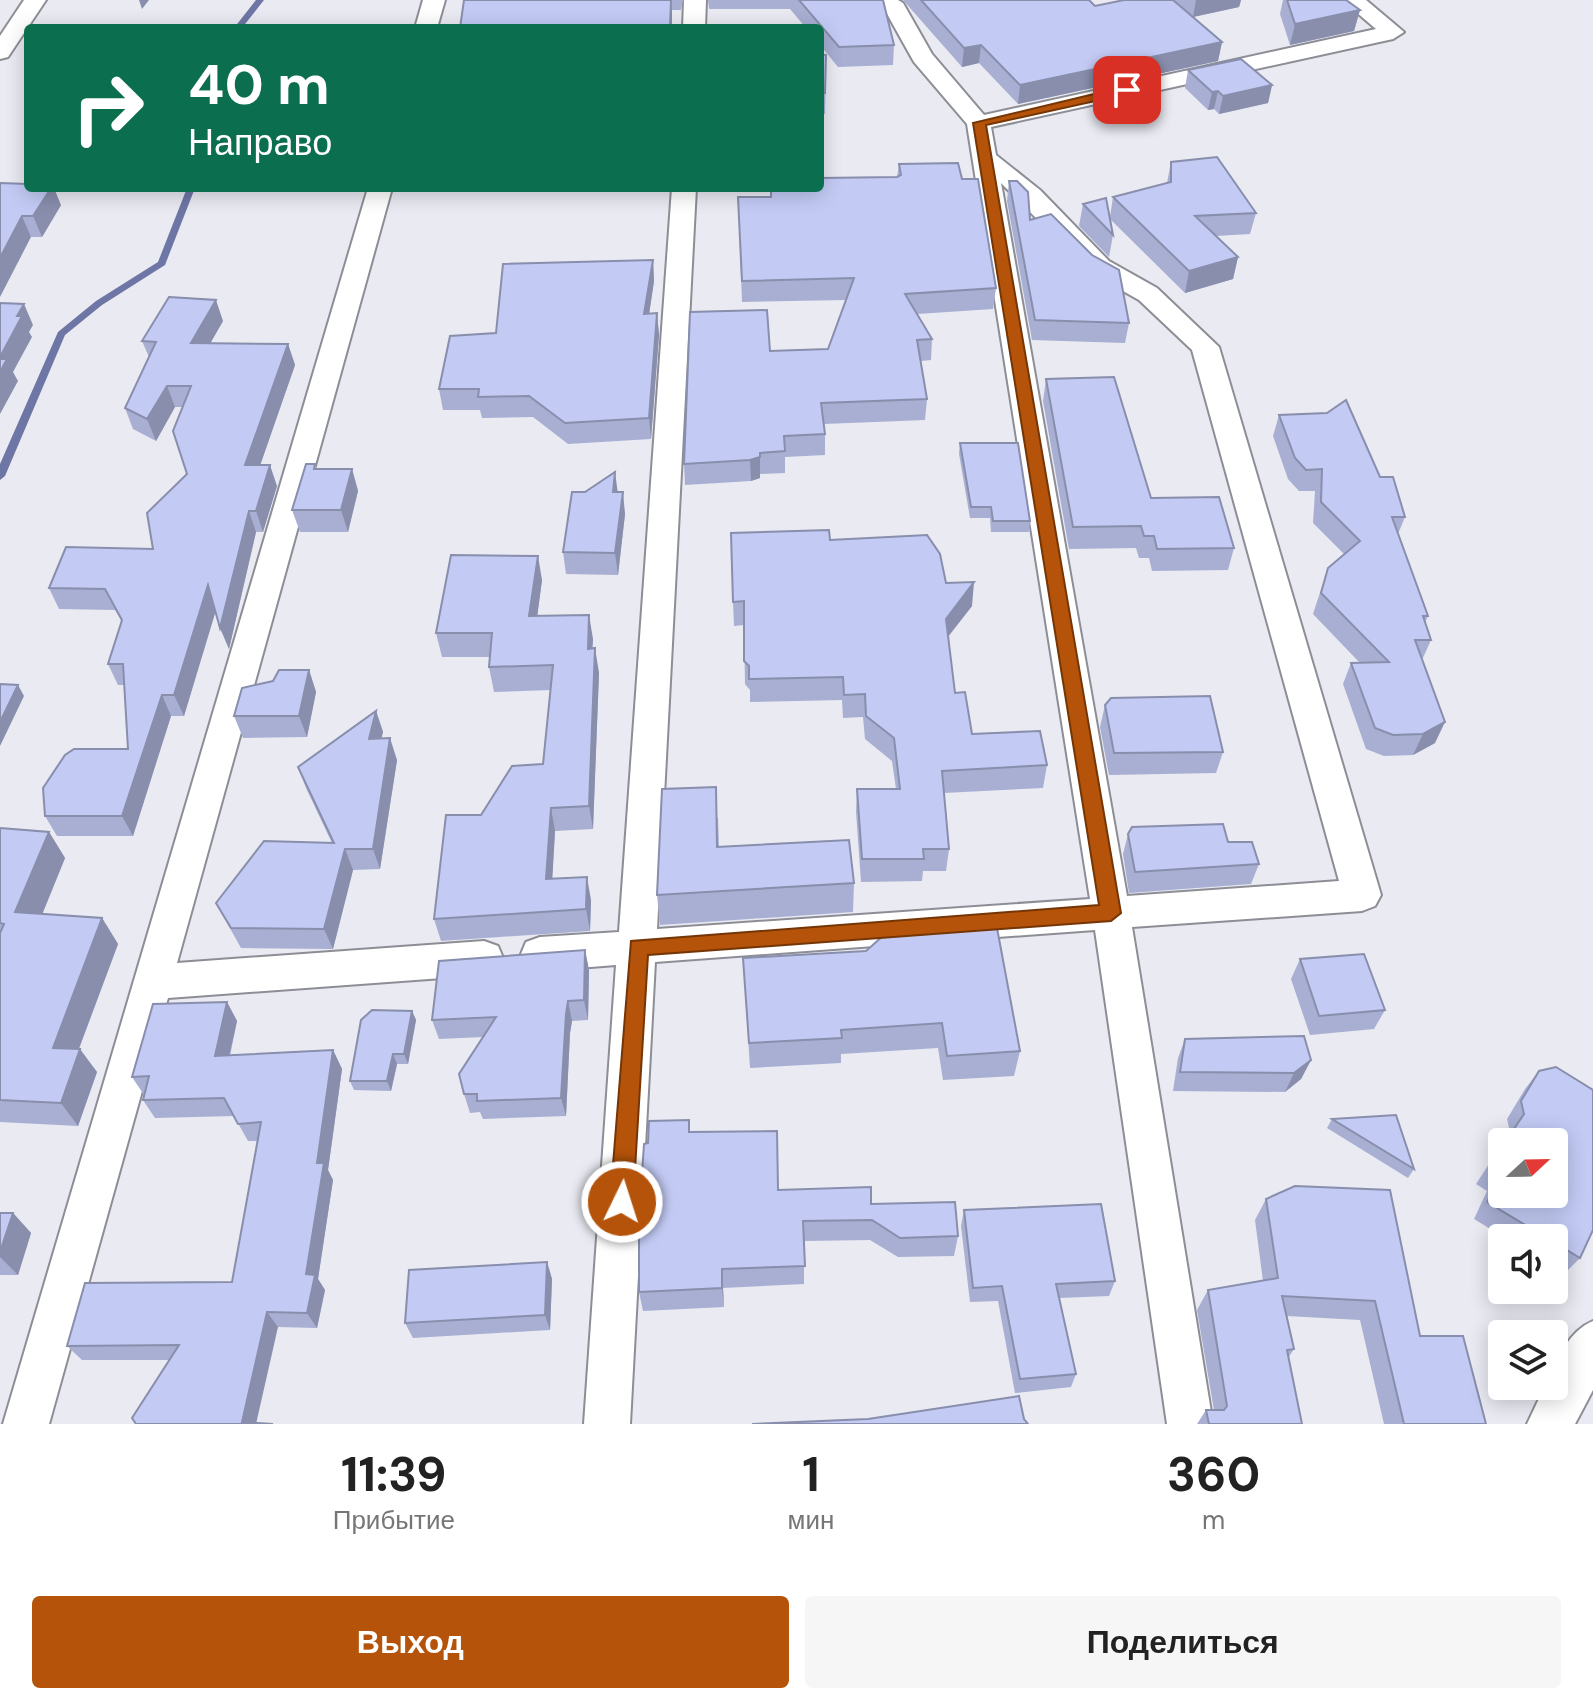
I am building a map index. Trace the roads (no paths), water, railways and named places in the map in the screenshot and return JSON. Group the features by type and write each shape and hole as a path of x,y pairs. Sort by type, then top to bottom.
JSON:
{"street":[{"path":"0,52 35,0"},
{"path":"427,24 434,0"},
{"path":"694,24 695,0"},
{"path":"153,982 1362,895 1205,347 1148,294 1100,267 1031,195 982,140 922,57 895,8 885,0"},
{"path":"982,140 1393,32 1353,0"},
{"path":"982,140 1111,913 1190,1424"},
{"path":"26,1424 379,192"},
{"path":"607,1424 684,192"},
{"path":"1550,1424 1593,1344"}],"waterway":[{"path":"241,24 260,0"},
{"path":"0,476 61,334 99,303 162,263 189,192"}]}
